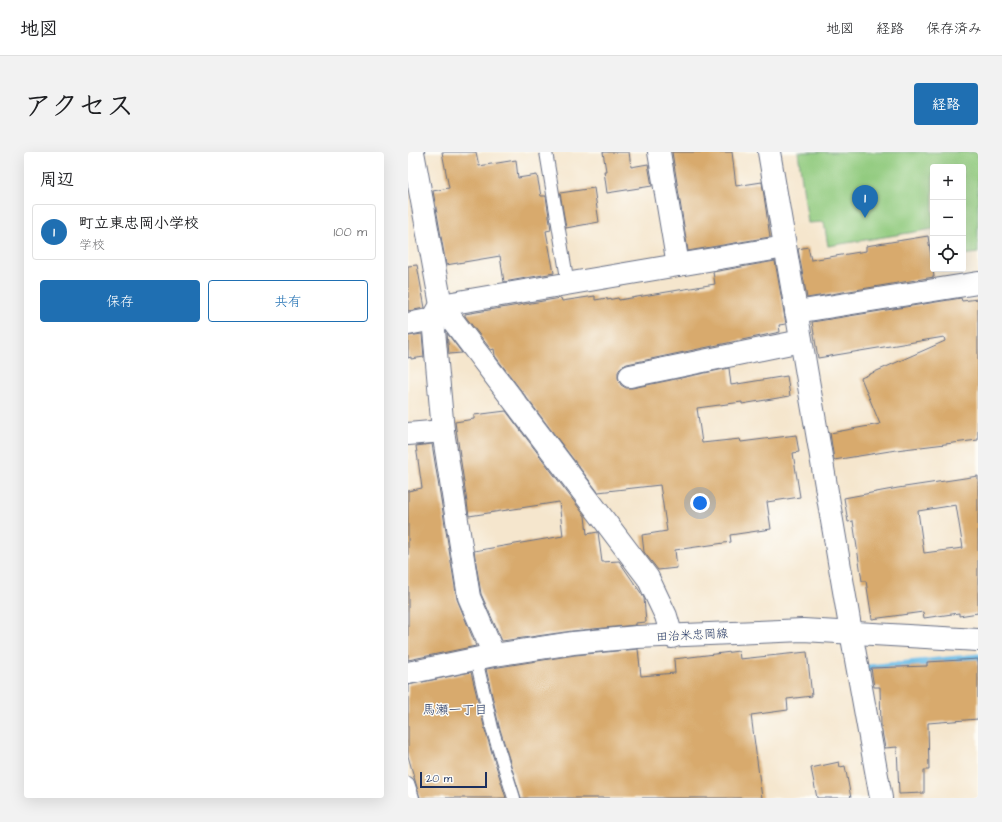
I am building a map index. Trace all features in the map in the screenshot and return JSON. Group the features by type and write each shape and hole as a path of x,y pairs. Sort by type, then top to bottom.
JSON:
{"street":[{"path":"413,152 437,312 443,431 469,597 485,657"},
{"path":"659,152 678,265"},
{"path":"769,152 851,632 882,798"},
{"path":"408,324 437,312 568,284 785,247"},
{"path":"796,312 978,283"},
{"path":"437,312 648,578 666,616 672,637"},
{"path":"630,376 802,341"},
{"path":"408,434 443,431"},
{"name":"田治米忠岡線","path":"408,673 485,657 573,643 637,637 672,637 804,630 978,640"}],"lane":[{"path":"546,152 568,284"},
{"path":"485,657 492,728 514,798"},
{"path":"408,784 413,798"}],"green space":[{"path":"798,152 978,152 978,253 966,255 966,164 930,164 930,229 828,246 824,222 808,223"}],"building":[{"path":"442,152 476,152 479,166 516,160 518,178 537,175 541,196 546,196 551,230 546,231 554,273 504,282 500,256 446,265 433,191 449,188"},
{"path":"603,152 629,152 631,167 648,164 652,186 607,193"},
{"path":"672,152 732,152 736,186 762,182 770,237 688,251"},
{"path":"594,188 599,222 566,228 560,193"},
{"path":"928,236 930,250 930,272 933,272 934,277 807,298 798,249 808,247 811,260 866,251 866,246"},
{"path":"775,261 786,324 779,325 780,332 627,364 621,367 618,372 618,378 621,385 626,388 729,368 731,385 787,376 790,396 742,404 742,402 697,408 702,443 740,439 741,442 796,435 799,452 793,453 800,497 767,502 771,529 730,535 731,542 675,550 677,568 658,570 644,552 642,535 667,531 660,485 598,492 495,356 494,349 491,350 465,314 561,298 562,301 595,296 595,300 618,298 619,300 715,284 713,272"},
{"path":"417,265 425,308 408,311 408,266"},
{"path":"961,298 962,301 978,299 978,440 896,450 834,460 830,433 880,424 861,378 945,341 944,337 818,358 812,322"},
{"path":"447,333 462,353 449,354"},
{"path":"422,334 424,357 408,358 408,336"},
{"path":"506,411 585,516 587,534 598,532 602,562 619,561 641,593 644,598 646,622 636,623 636,625 572,631 502,641 481,594 474,551 563,536 559,502 469,516 455,422 474,419 474,415"},
{"path":"432,444 457,599 476,646 408,660 408,491 422,488 416,446"},
{"path":"978,476 978,613 959,616 959,613 924,618 923,612 872,619 866,581 862,581 853,521 848,522 844,498","holes":["956,505 963,548 924,553 918,511"]},
{"path":"638,649 641,676 675,673 674,659 739,651 740,659 807,652 812,696 787,699 788,710 751,715 762,798 521,798 499,726 486,669 575,655"},
{"path":"978,659 978,719 928,723 929,770 924,770 924,793 899,794 897,747 885,748 881,726 880,687 874,687 871,668 927,666 927,662"},
{"path":"471,672 485,730 506,798 420,798 408,756 408,685"},
{"path":"839,762 840,767 845,766 851,798 817,798 811,768"}],"waterway":[{"path":"868,668 978,657"}],"place":[{"name":"町立東忠岡小学校","path":"865,218"}],"district":[{"name":"馬瀬一丁目","path":"455,709"}]}
